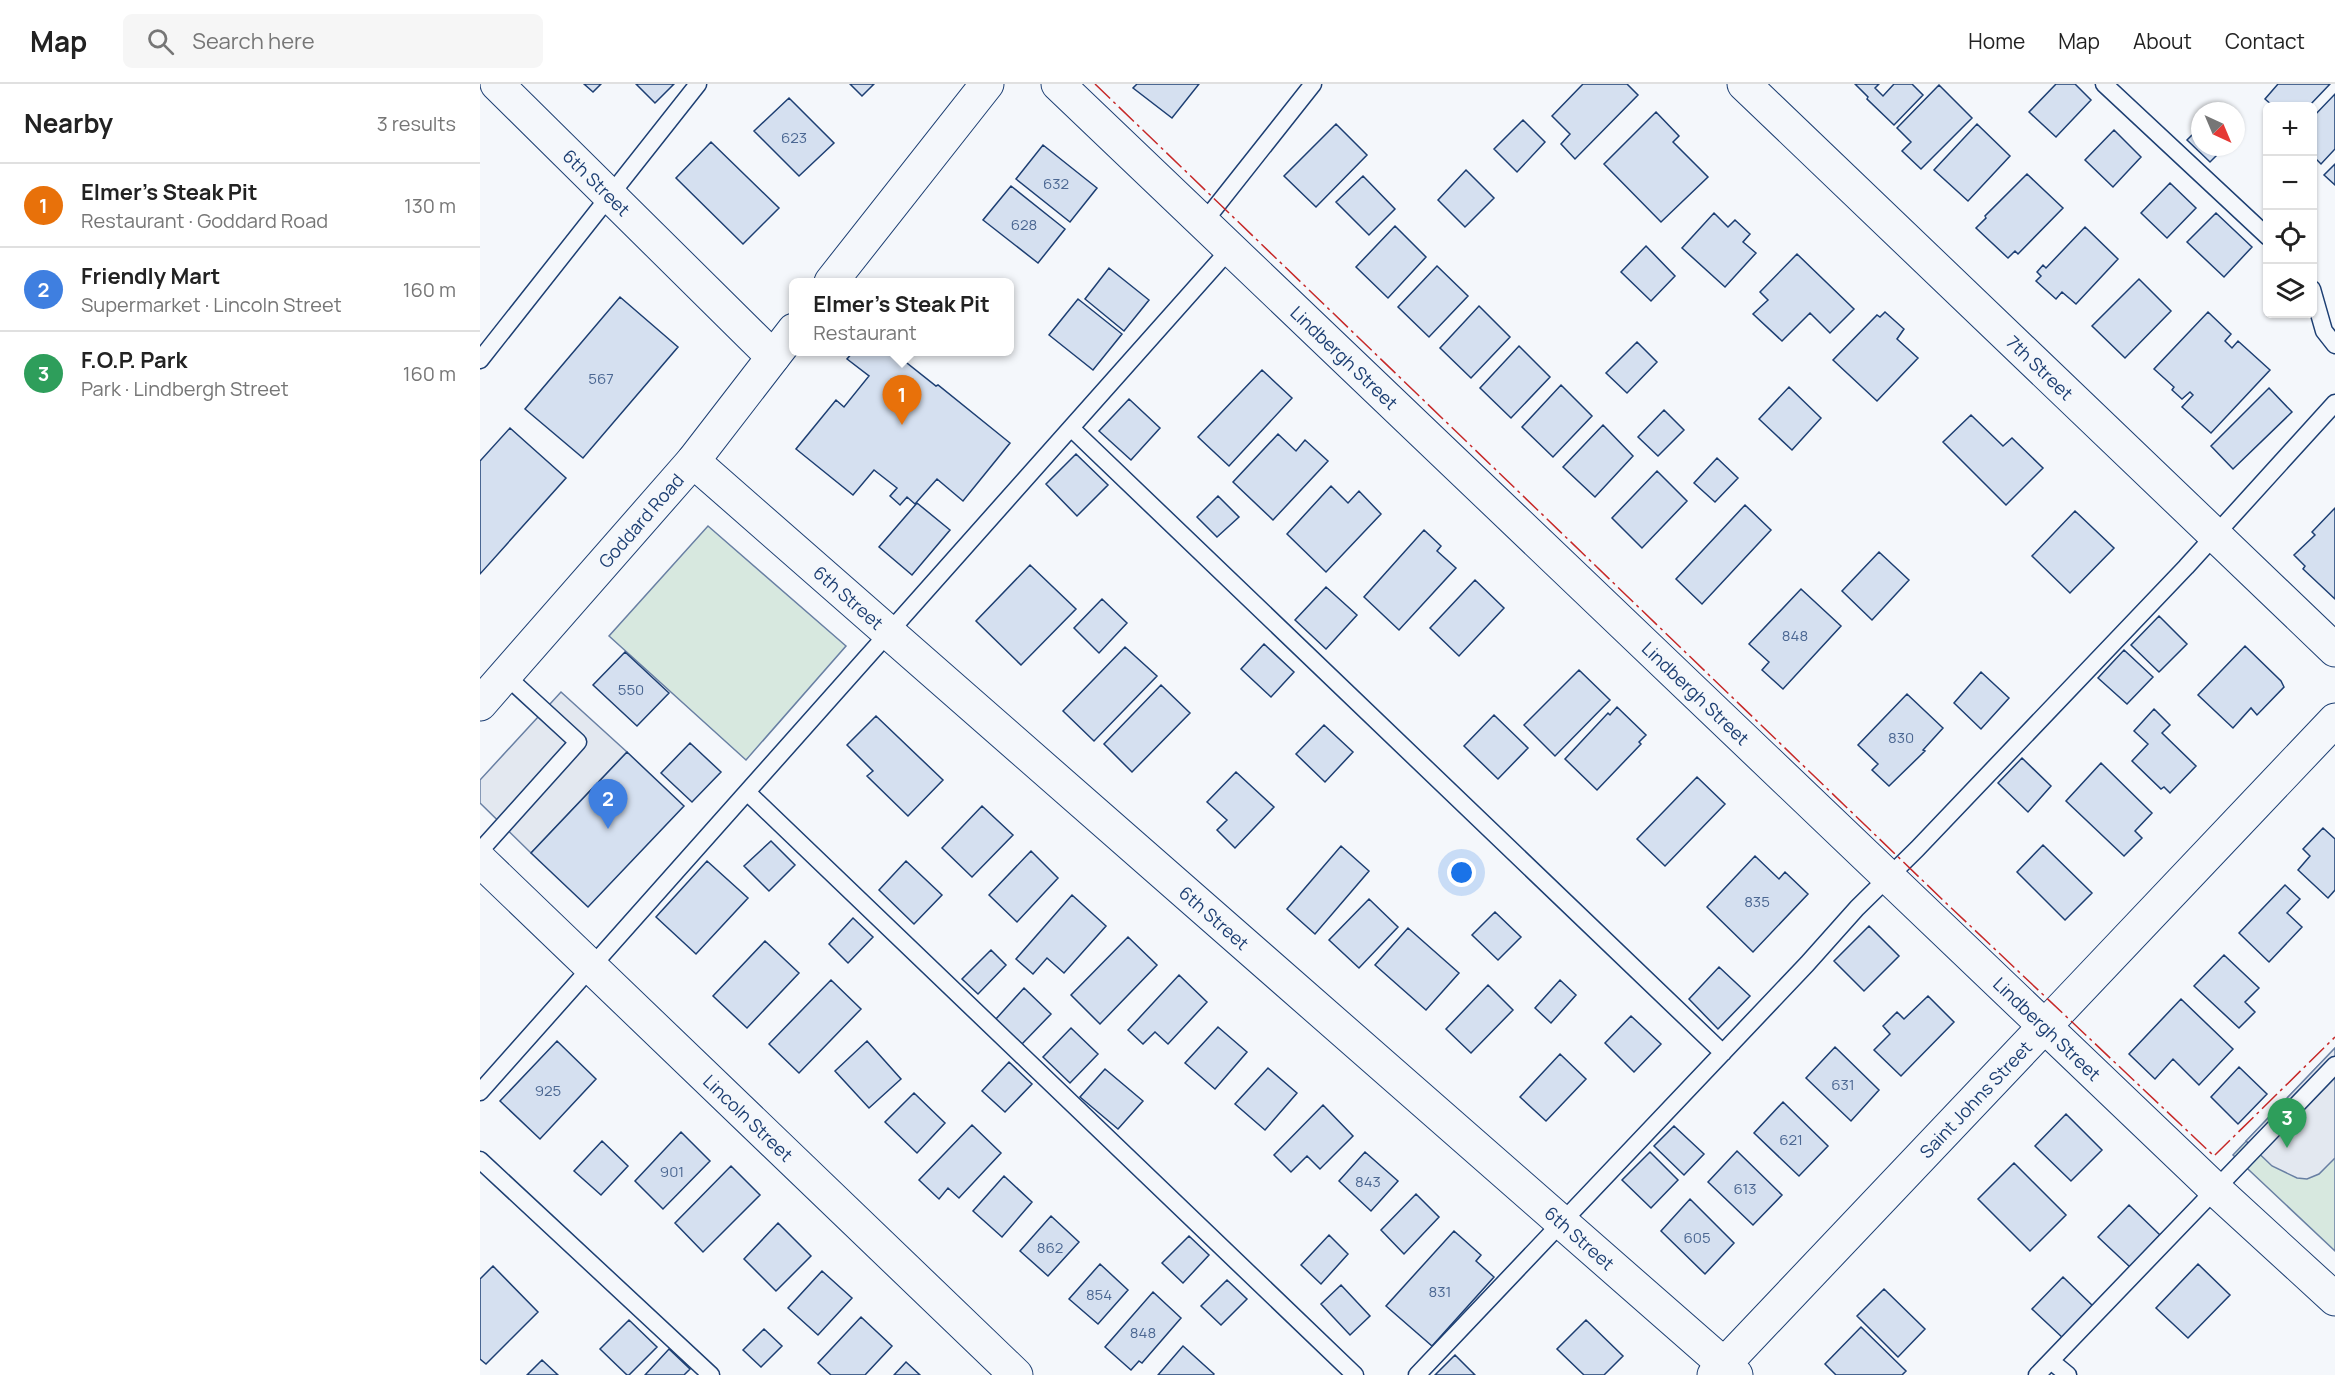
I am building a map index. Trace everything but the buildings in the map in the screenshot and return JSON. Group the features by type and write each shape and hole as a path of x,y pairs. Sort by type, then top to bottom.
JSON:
{"street":[{"name":"6th Street","path":"497,84 772,357"},
{"path":"834,278 987,84"},
{"name":"Lindbergh Street","path":"1058,84 2216,1190 2335,1299"},
{"name":"7th Street","path":"1744,84 2335,650"},
{"name":"Goddard Road","path":"488,692 693,461 789,336"},
{"name":"6th Street","path":"693,461 1561,1223 1725,1372"},
{"name":"Saint Johns Street","path":"1725,1372 2044,1026 2335,720"},
{"name":"Lincoln Street","path":"480,860 1016,1375"}],"lane":[{"path":"480,360 699,84"},
{"path":"1203,223 1313,84"},
{"path":"2104,84 2263,232"},
{"path":"480,1092 1230,249"},
{"path":"2317,304 2324,331 2335,345"},
{"path":"1417,1375 1723,1053 1857,908 1934,832 2215,535 2335,403"},
{"path":"1071,428 1723,1053"},
{"path":"480,851 578,742 488,692"},
{"path":"747,792 1355,1375"},
{"path":"2037,1375 2335,1065"},
{"path":"480,1160 711,1375"},
{"path":"2051,1360 2068,1375"}],"shaded area":[{"path":"708,526 846,646 746,760 609,636"},
{"path":"561,692 627,752 531,853 480,803 480,780"},
{"path":"2335,1048 2335,1251 2233,1155"},
{"path":"2335,1048 2335,1158 2319,1174 2307,1179 2297,1178 2272,1166 2246,1141"}],"power":[{"path":"1095,84 1946,903 2214,1156 2335,1037"}],"place":[{"name":"Elmer's Steak Pit","path":"902,425"},
{"name":"Friendly Mart","path":"608,829"},
{"name":"F.O.P. Park","path":"2287,1148"}]}
